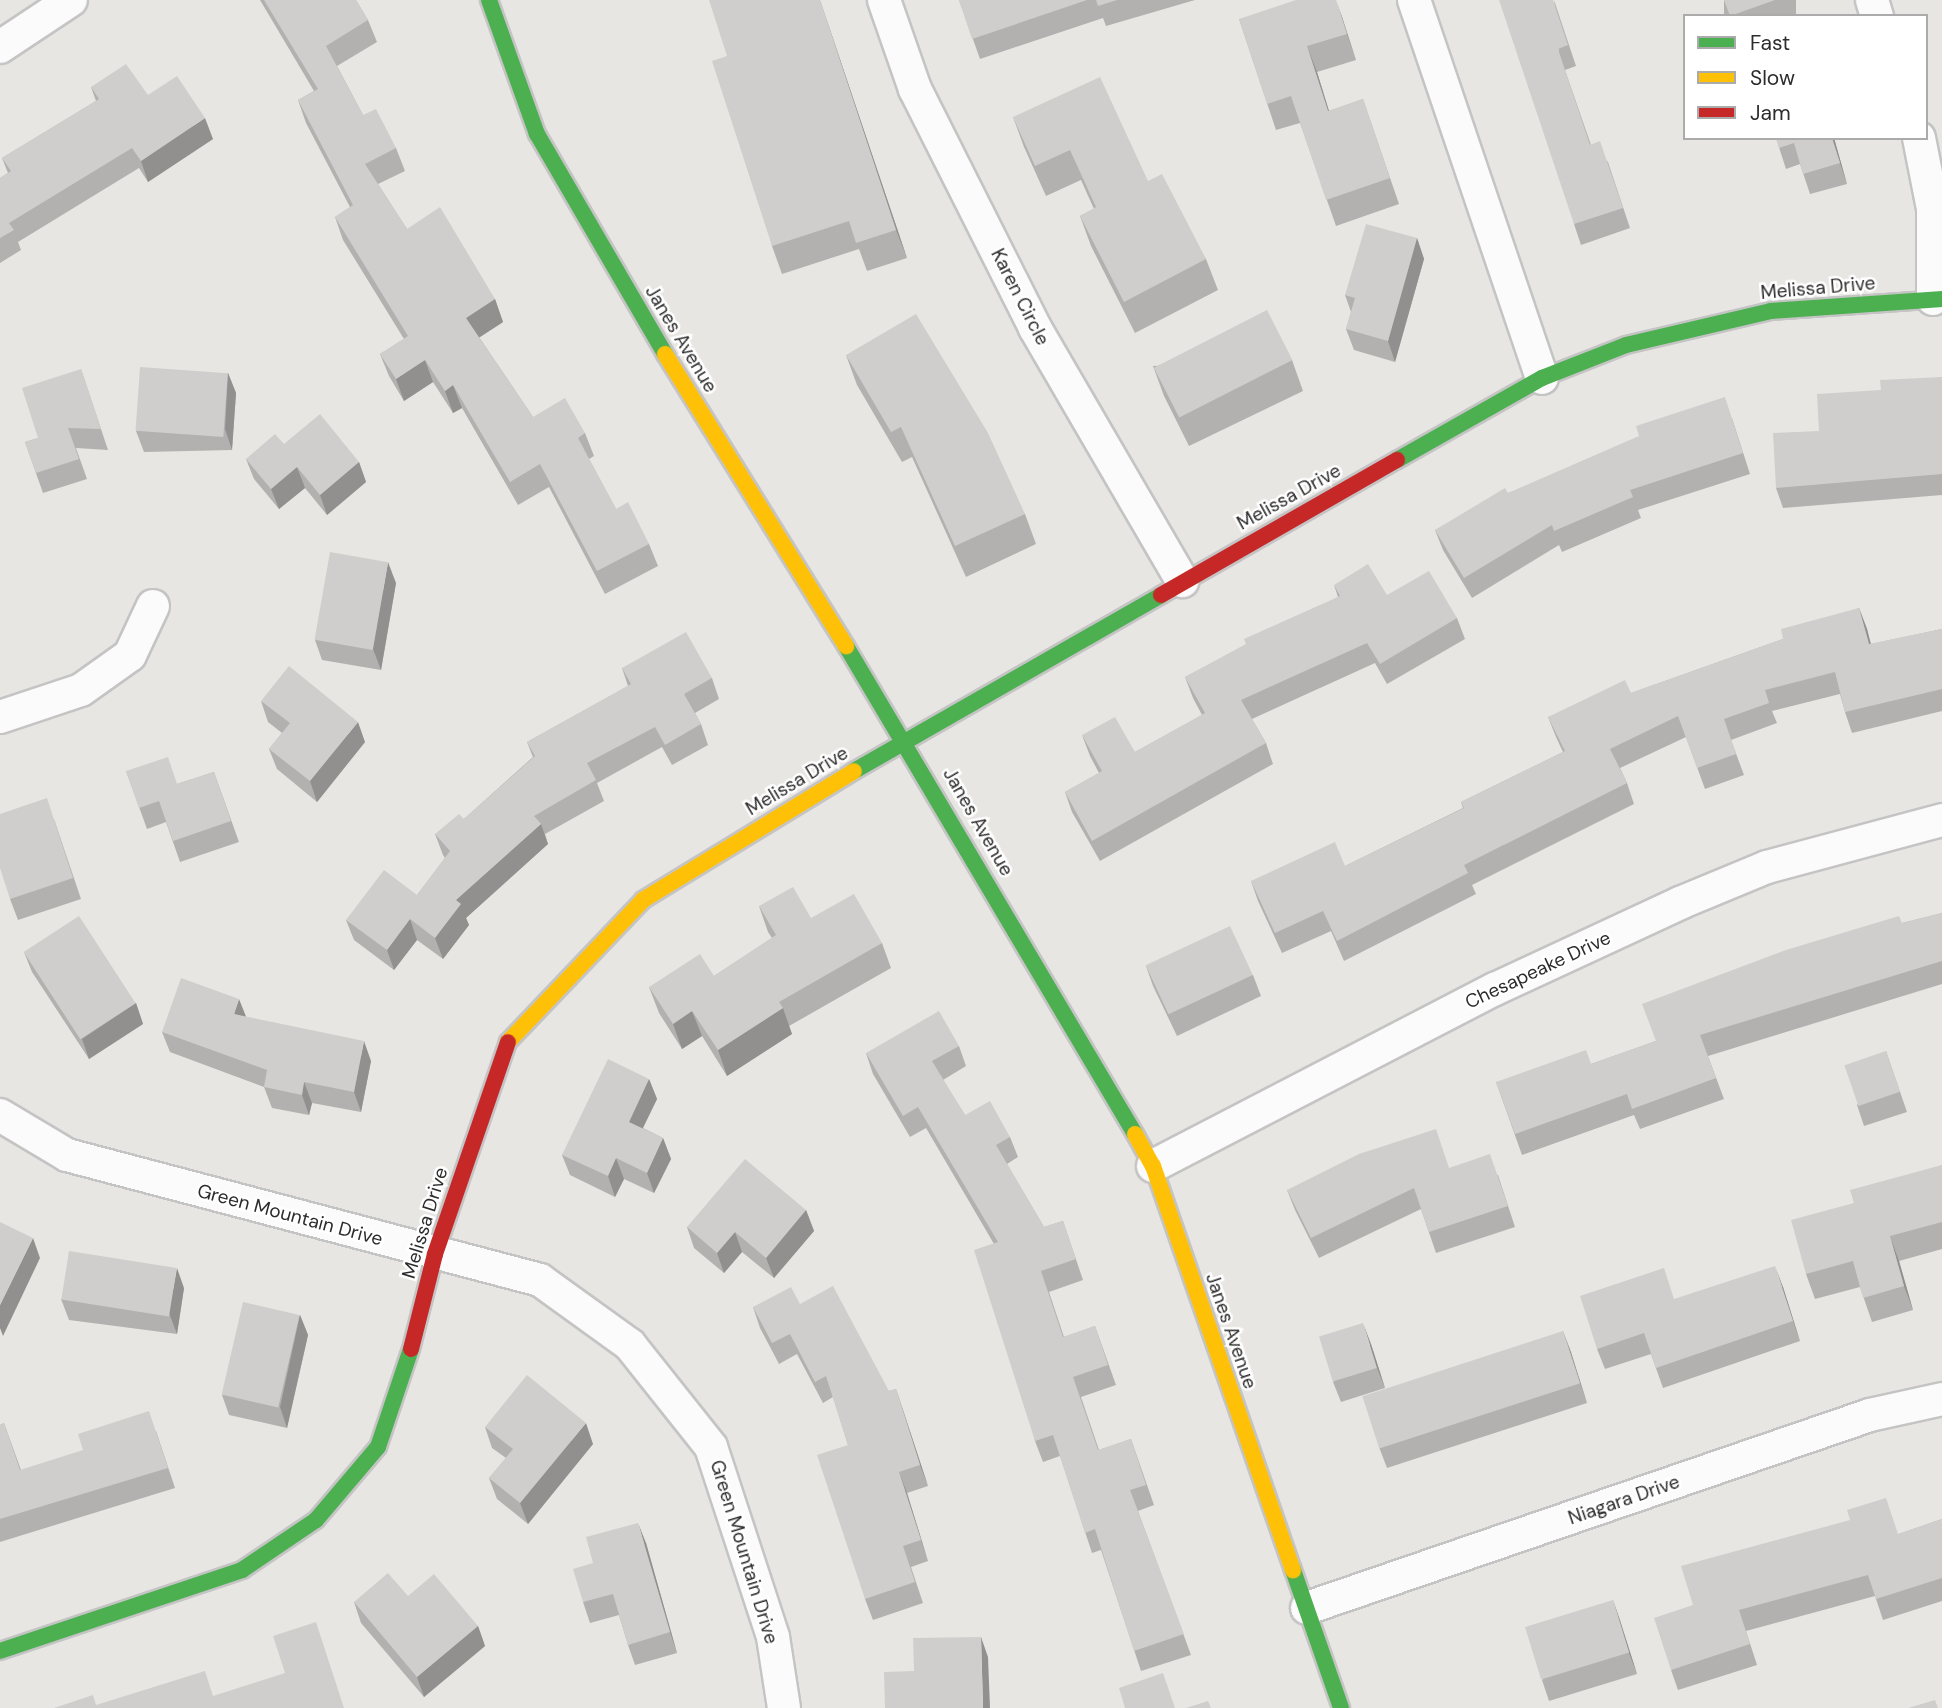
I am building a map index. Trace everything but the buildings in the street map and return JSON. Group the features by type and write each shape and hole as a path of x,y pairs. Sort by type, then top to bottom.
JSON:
{"street":[{"path":"0,47 71,0"},
{"name":"Janes Avenue","path":"489,0 537,134 905,740 1153,1166 1341,1708"},
{"name":"Karen Circle","path":"884,0 915,89 1035,328 1182,581"},
{"path":"1415,0 1542,378"},
{"path":"1919,140 1933,209 1938,299"},
{"name":"Melissa Drive","path":"0,1651 242,1570 316,1520 378,1447 398,1399 435,1254 506,1043 642,901 905,740 1542,378 1626,345 1705,323 1771,311 1938,299"},
{"path":"0,717 81,690 130,655 153,606"},
{"name":"Chesapeake Drive","path":"1153,1166 1495,989 1680,904 1767,867 1942,820"},
{"name":"Green Mountain Drive","path":"0,1115 67,1155 540,1280 630,1345 711,1447 773,1637 784,1708"},
{"name":"Niagara Drive","path":"1307,1608 1870,1415 1942,1399"}],"traffic: fast":[{"path":"489,0 537,134 665,354"},
{"path":"1397,460 1542,378 1626,345 1771,311 1942,299"},
{"path":"854,771 1161,595"},
{"path":"846,646 1135,1134"},
{"path":"0,1651 242,1570 316,1520 378,1447 411,1349"},
{"path":"1293,1570 1341,1708"}],"traffic: slow":[{"path":"665,354 846,646"},
{"path":"508,1042 643,900 854,771"},
{"path":"1135,1134 1153,1166 1293,1570"}],"traffic: jam":[{"path":"1161,595 1397,460"},
{"path":"411,1349 435,1254 508,1042"}]}
